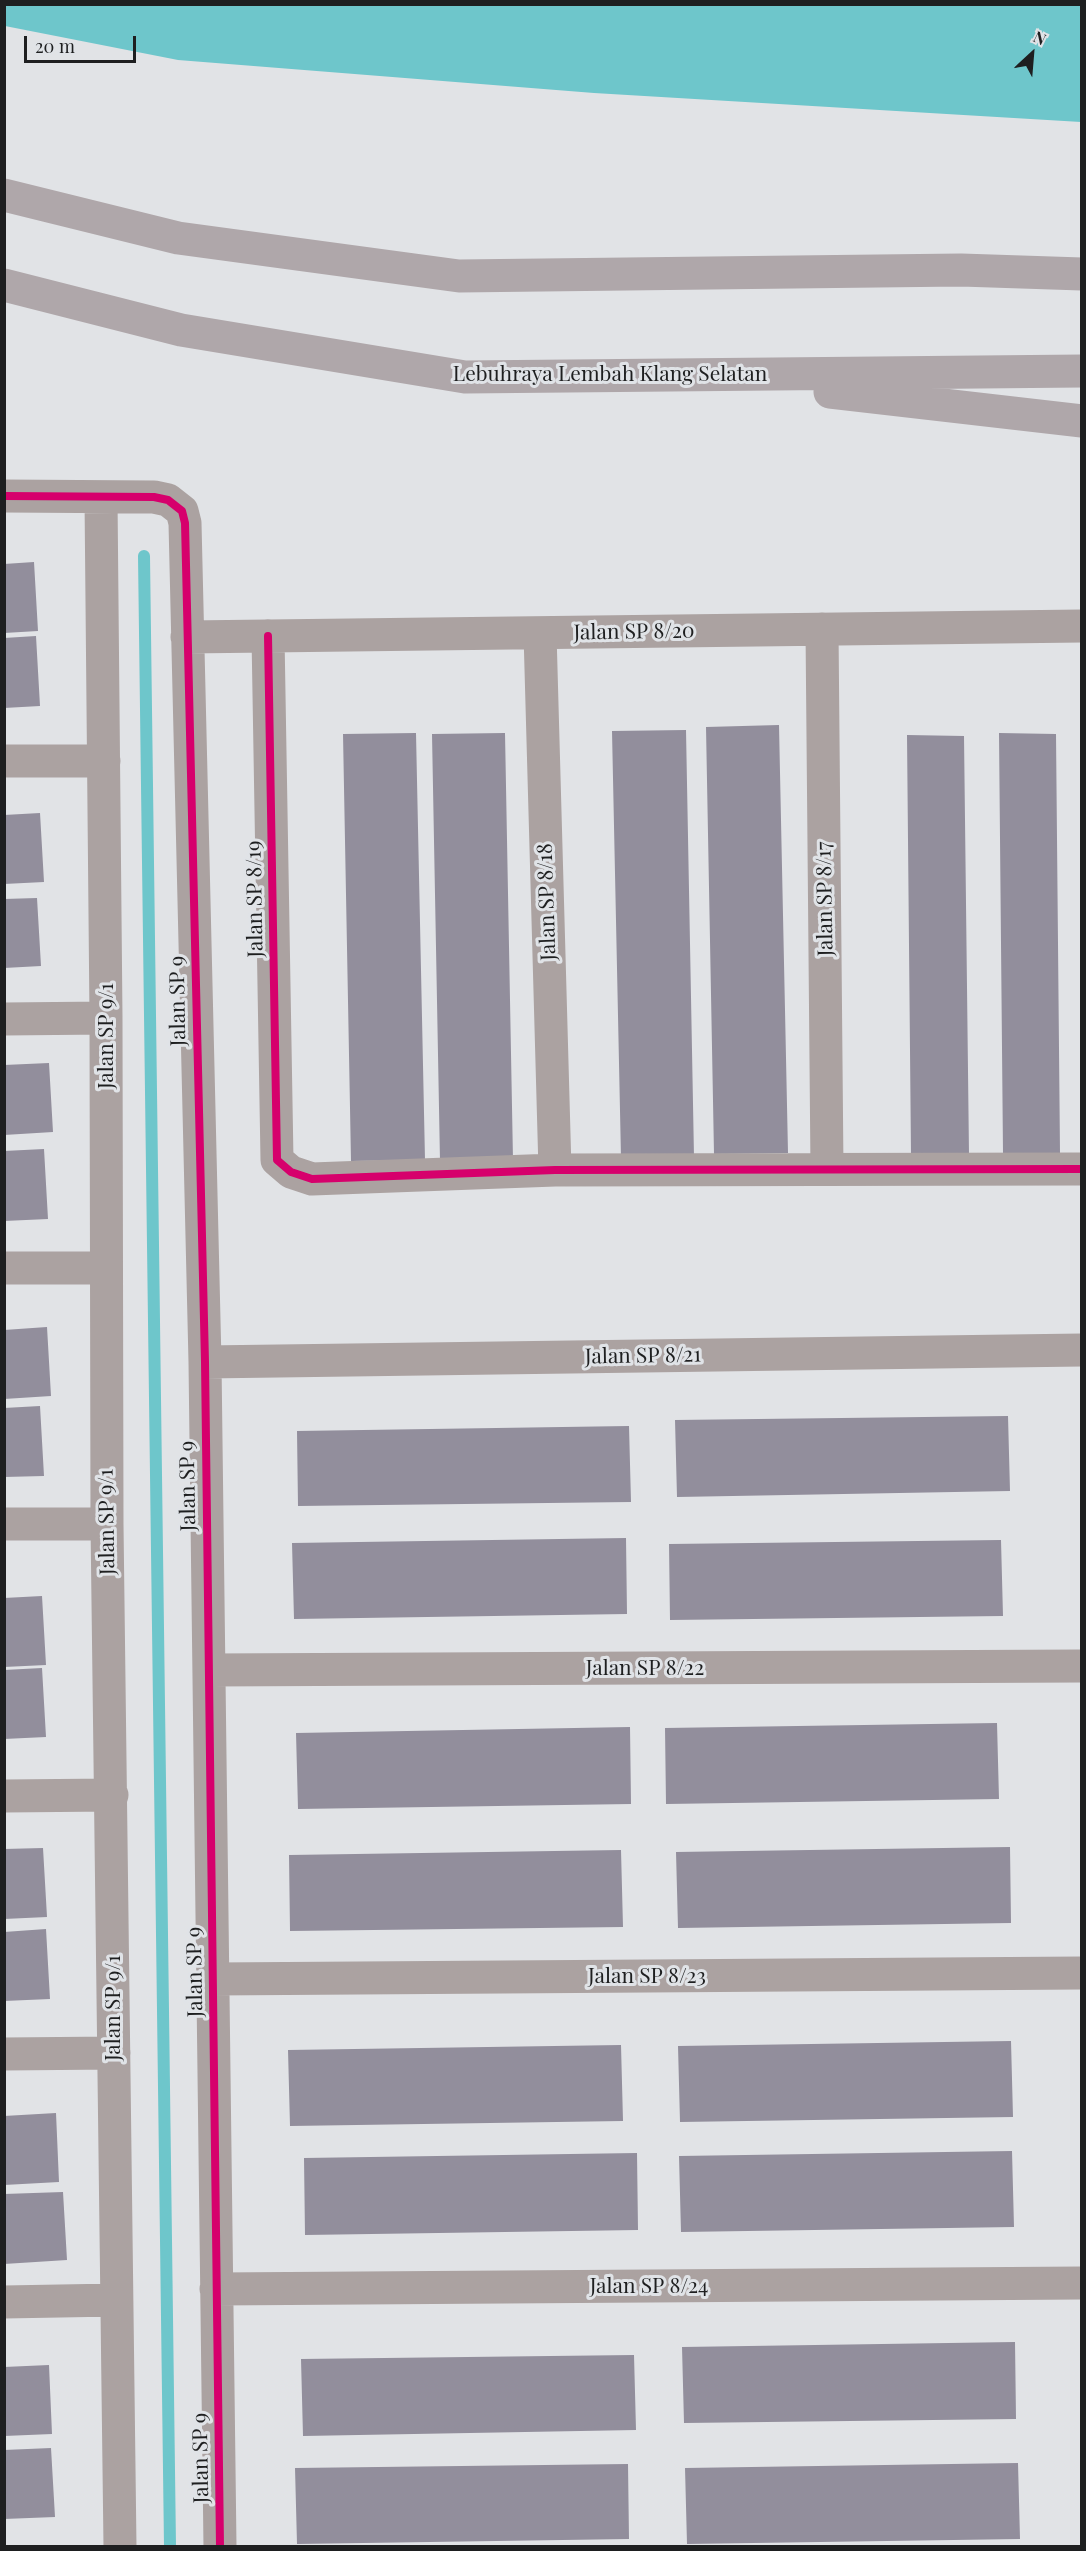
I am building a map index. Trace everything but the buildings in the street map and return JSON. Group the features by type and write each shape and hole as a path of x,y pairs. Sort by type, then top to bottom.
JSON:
{"highway":[{"path":"4,195 178,238 459,276 961,270 1082,274"},
{"name":"Lebuhraya Lembah Klang Selatan","path":"4,285 181,330 465,377 1082,371"},
{"path":"697,376 1082,421"}],"street":[{"path":"4,496 101,498"},
{"name":"Jalan SP 9","path":"101,498 154,497 168,500 182,511 185,523 205,1362 220,2547"},
{"name":"Jalan SP 9/1","path":"101,498 106,1018 107,1524 120,2547"},
{"name":"Jalan SP 8/20","path":"187,637 1082,626"},
{"name":"Jalan SP 8/17","path":"822,629 827,1169"},
{"name":"Jalan SP 8/18","path":"540,633 555,1170"},
{"name":"Jalan SP 8/19","path":"268,636 277,1160 291,1172 312,1179 555,1170"},
{"path":"4,761 104,761"},
{"path":"4,1019 106,1018"},
{"path":"555,1170 1082,1169"},
{"path":"4,1268 106,1268"},
{"name":"Jalan SP 8/21","path":"205,1362 1082,1350"},
{"path":"4,1524 107,1524"},
{"name":"Jalan SP 8/22","path":"209,1670 1082,1666"},
{"path":"4,1796 112,1795"},
{"name":"Jalan SP 8/23","path":"213,1979 1082,1973"},
{"path":"4,2054 114,2053"},
{"name":"Jalan SP 8/24","path":"216,2289 1082,2283"},
{"path":"4,2302 116,2300"}],"water":[{"path":"4,5 1081,5 1081,122 594,93 178,60 5,26"}],"waterway":[{"path":"144,556 170,2546"}],"cycle path":[{"path":"4,496 154,497 168,500 182,511 185,523 205,1362 220,2546"},
{"path":"268,636 277,1160 291,1172 312,1179 555,1170 1082,1169"}]}
